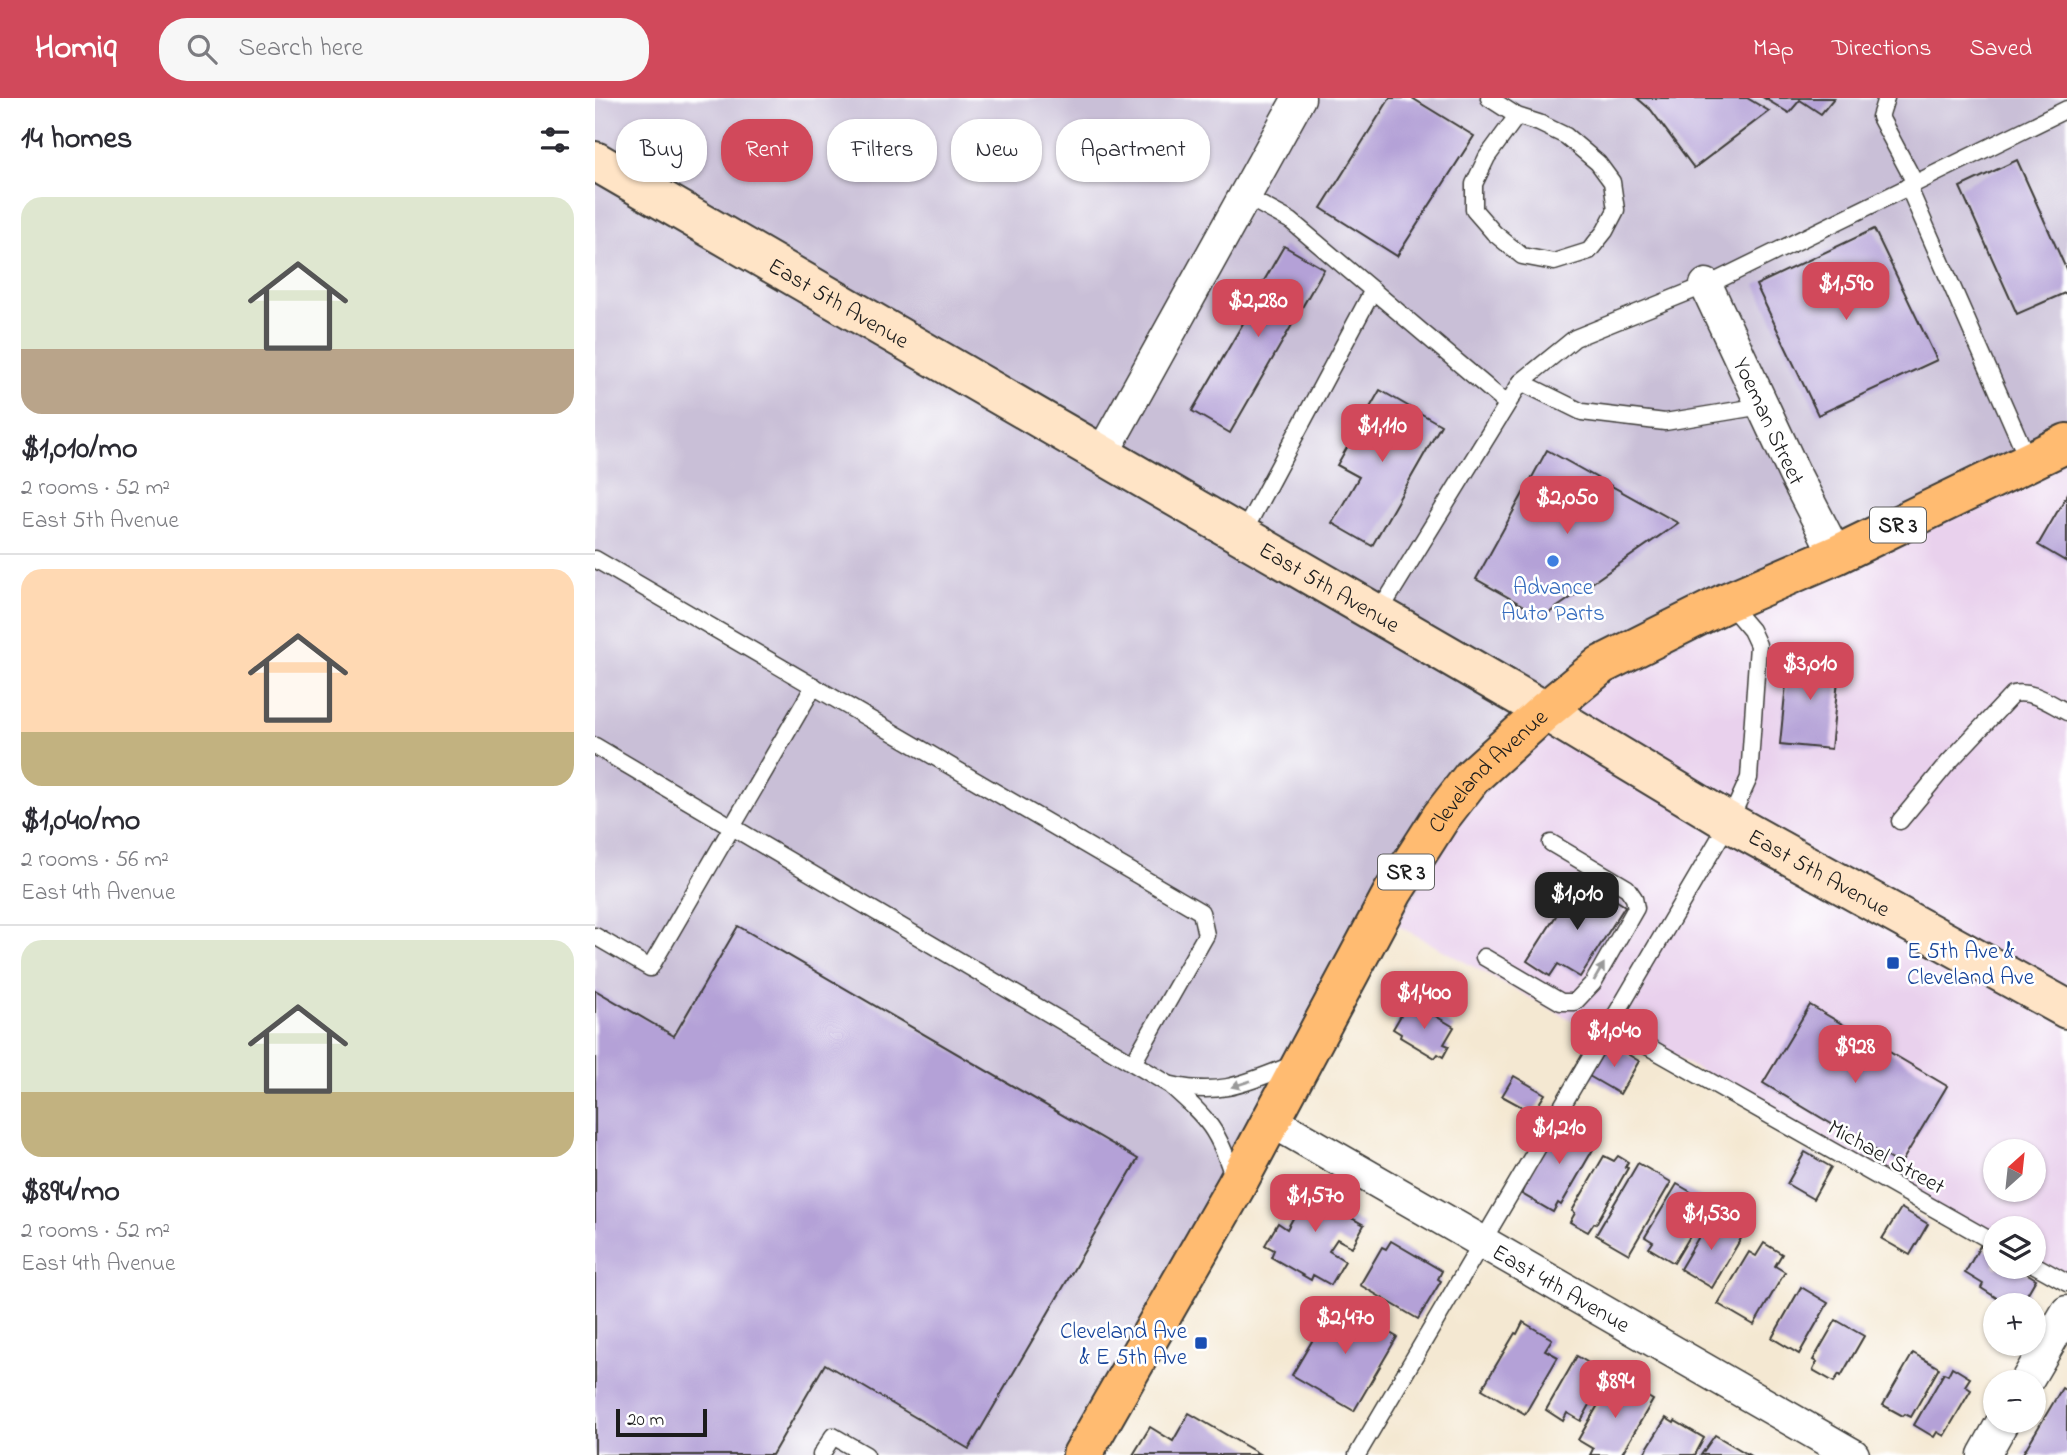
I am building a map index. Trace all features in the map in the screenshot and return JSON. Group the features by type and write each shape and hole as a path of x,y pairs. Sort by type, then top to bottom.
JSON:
{"main road":[{"name":"East 5th Avenue","path":"595,161 1545,711 1729,822 2064,1000"},
{"name":"Cleveland Avenue","path":"1082,1455 1272,1121 1393,892 1441,817 1472,777 1601,665 1727,602 1836,555 2067,443"}],"street":[{"path":"1102,454 1299,98"},
{"name":"Yoeman Street","path":"1706,285 1806,499 1836,555"},
{"name":"East 4th Avenue","path":"1272,1121 1853,1455"},
{"path":"2033,1370 2067,1312"},
{"path":"1984,1455 1996,1433"}],"lane":[{"path":"1489,98 1517,116 1539,122 1566,136 1598,163 1612,183 1616,210 1605,231 1589,251 1554,262 1522,256 1494,233 1474,210 1473,184 1487,158 1517,116"},
{"path":"1886,98 1880,117 2029,462"},
{"path":"1378,614 1521,382 1575,338 1706,285 2067,108"},
{"path":"1245,196 1291,221 1507,404"},
{"path":"1242,535 1373,290"},
{"path":"1521,382 1582,412 1665,422 1762,406"},
{"path":"595,559 1201,912 1206,934 1133,1063"},
{"path":"1357,1455 1729,822 1749,778 1758,645 1751,630 1727,602"},
{"path":"595,936 650,968 814,686"},
{"path":"1900,821 1948,762 2013,694 2031,694 2067,712"},
{"path":"595,746 1170,1084 1201,1113 1216,1133 1225,1149 1236,1186"},
{"path":"1484,957 1561,1002 1575,1002 1593,983 1636,908 1634,898 1627,888 1551,843"},
{"name":"Michael Street","path":"1610,1025 1983,1236"},
{"path":"1170,1084 1212,1091 1236,1086 1305,1060"},
{"path":"2046,1272 2067,1283"},
{"path":"821,1455 833,1436 866,1455"}],"shaded area":[{"path":"595,98 2067,98 2067,438 1511,731 1085,1455 595,1455"},
{"path":"2067,438 2067,1284 2046,1271 2046,1216 1983,1216 1983,1235 1616,1022 1606,1039 1397,925 1511,731"}],"building":[{"path":"1390,98 1412,98 1474,136 1397,256 1321,208"},
{"path":"1637,98 1747,98 1769,111 1694,168 1651,110"},
{"path":"1764,98 1834,98 1821,114 1800,100 1789,113"},
{"path":"2017,160 2067,271 2067,292 2017,314 1960,187"},
{"path":"1874,229 1937,360 1818,415 1756,285"},
{"path":"1284,246 1324,269 1230,433 1192,411"},
{"path":"1380,390 1441,425 1372,546 1332,523 1359,477 1337,465"},
{"path":"1547,450 1678,523 1543,617 1476,579"},
{"path":"2067,495 2067,562 2038,545"},
{"path":"1789,654 1840,660 1831,749 1780,744"},
{"path":"1587,882 1625,906 1580,977 1558,964 1550,976 1527,961 1572,891 1578,895"},
{"path":"738,926 1138,1159 969,1449 825,1364 772,1455 595,1455 595,990 674,1036"},
{"path":"1407,1005 1413,1009 1417,1005 1454,1027 1444,1044 1449,1046 1443,1057 1438,1054 1435,1058 1400,1037 1401,1034 1393,1029"},
{"path":"1810,1005 1947,1086 1900,1165 1763,1083"},
{"path":"1609,1043 1639,1061 1620,1094 1589,1076"},
{"path":"1514,1076 1545,1094 1533,1113 1502,1096"},
{"path":"1570,1121 1592,1133 1587,1141 1595,1146 1561,1205 1558,1203 1553,1212 1522,1194 1526,1186 1523,1185 1557,1127 1564,1131"},
{"path":"1805,1152 1831,1167 1813,1199 1787,1184"},
{"path":"1604,1156 1614,1161 1618,1156 1628,1162 1625,1167 1628,1168 1596,1224 1594,1223 1588,1232 1570,1222 1575,1213 1572,1211"},
{"path":"1638,1163 1671,1182 1629,1254 1596,1235"},
{"path":"1312,1184 1353,1207 1348,1216 1364,1225 1352,1247 1337,1239 1329,1251 1345,1261 1331,1285 1313,1275 1311,1280 1271,1257 1274,1250 1265,1245 1278,1223 1287,1229 1295,1215 1286,1210 1299,1187 1308,1192"},
{"path":"1677,1184 1710,1203 1674,1263 1649,1248 1653,1242 1645,1237"},
{"path":"1901,1208 1928,1224 1910,1255 1882,1239"},
{"path":"1711,1216 1743,1235 1712,1288 1680,1269"},
{"path":"1391,1241 1442,1271 1438,1279 1441,1281 1418,1319 1360,1285 1382,1247 1386,1249"},
{"path":"1764,1243 1782,1254 1775,1266 1785,1272 1754,1325 1718,1304 1749,1252 1756,1256"},
{"path":"1980,1246 1983,1248 1983,1279 2036,1279 2028,1293 1989,1293 1981,1288 1983,1284 1965,1273"},
{"path":"1801,1287 1828,1303 1799,1354 1772,1338"},
{"path":"1335,1302 1397,1337 1354,1411 1292,1375"},
{"path":"1836,1320 1864,1336 1841,1376 1839,1374 1834,1382 1813,1370 1817,1362 1813,1360"},
{"path":"1523,1322 1552,1339 1545,1350 1558,1357 1525,1414 1482,1389"},
{"path":"1913,1353 1939,1368 1911,1417 1905,1414 1903,1416 1883,1405"},
{"path":"1577,1356 1607,1374 1581,1421 1567,1413 1563,1421 1546,1410"},
{"path":"1952,1367 1970,1378 1965,1386 1971,1390 1944,1436 1937,1432 1934,1437 1914,1425 1944,1373 1948,1375"},
{"path":"1614,1377 1653,1400 1621,1455 1590,1455 1593,1449 1578,1440"},
{"path":"2062,1388 2067,1391 2067,1455 2022,1455 2035,1433 2046,1433 2046,1415"},
{"path":"1189,1413 1261,1455 1133,1455 1150,1427 1173,1441"},
{"path":"1666,1418 1704,1438 1695,1455 1643,1455"},
{"path":"1715,1435 1749,1455 1701,1455"}],"place":[{"name":"Advance Auto Parts","path":"1553,561"},
{"name":"E 5th Ave & Cleveland Ave","path":"1893,963"},
{"name":"Cleveland Ave & E 5th Ave","path":"1201,1343"}]}
